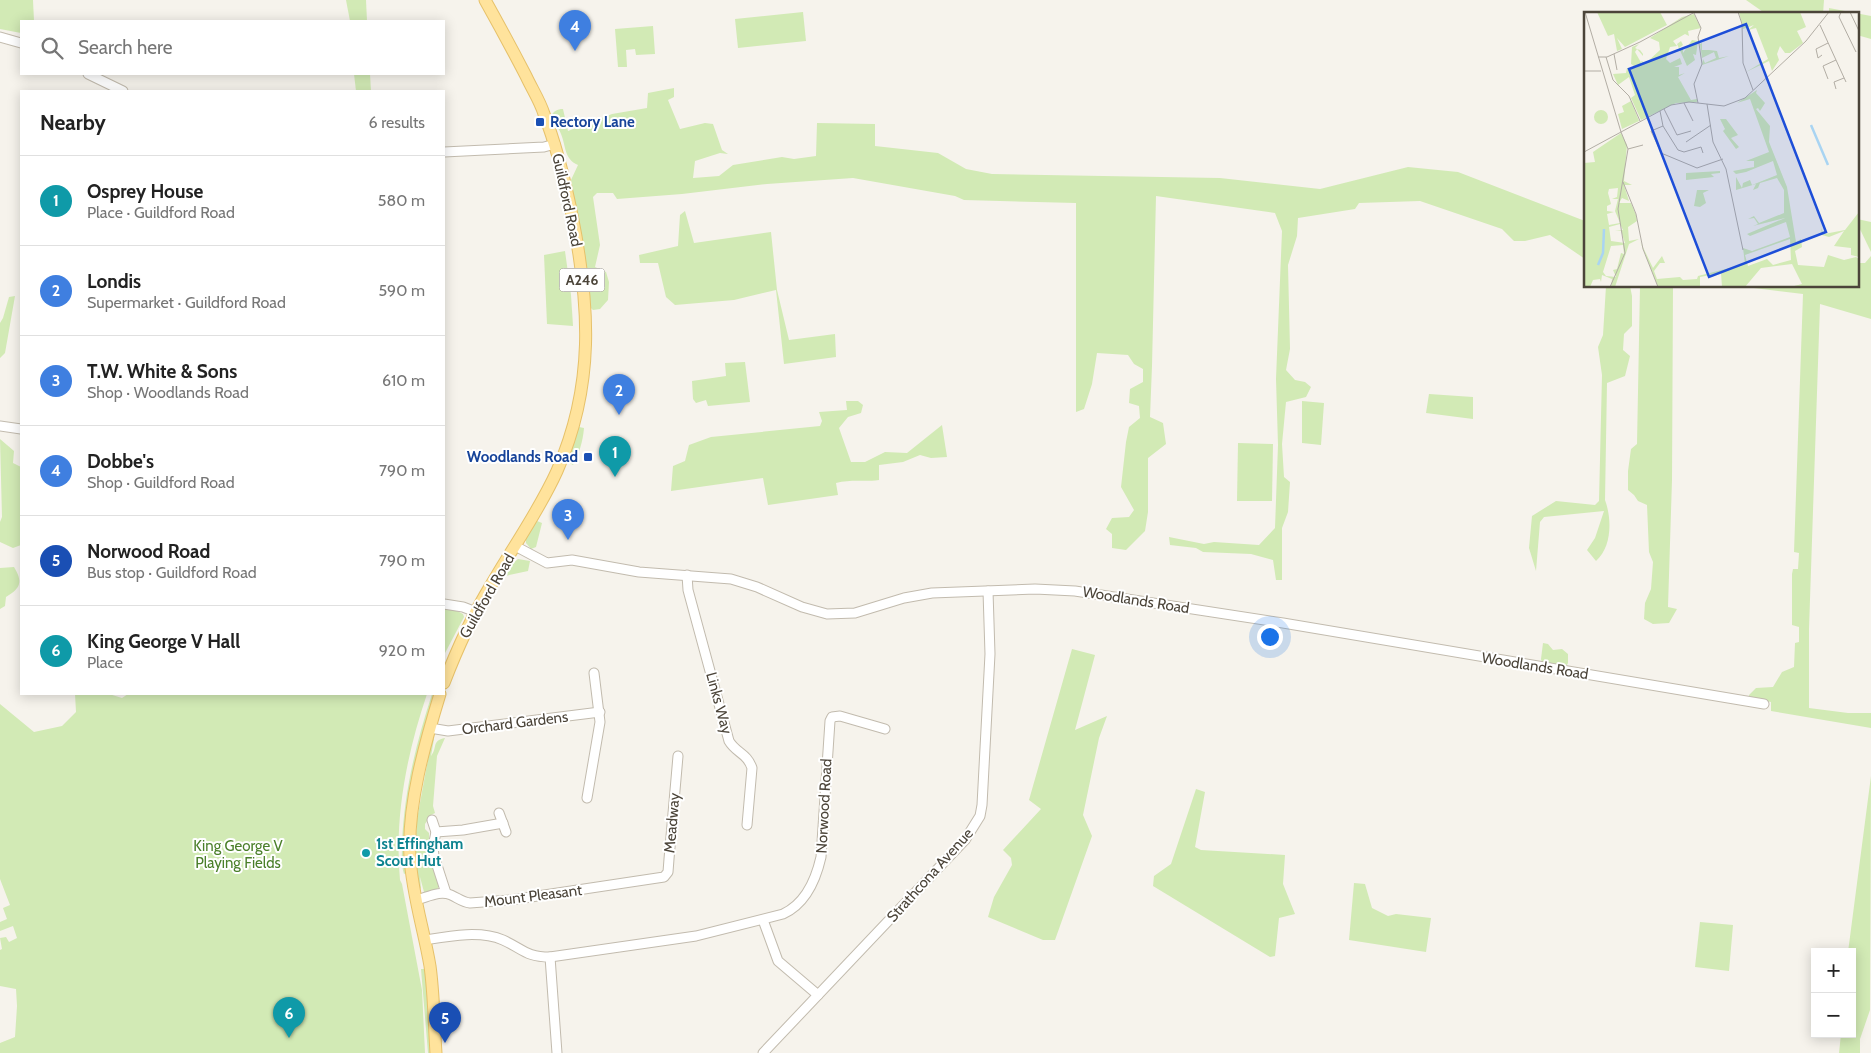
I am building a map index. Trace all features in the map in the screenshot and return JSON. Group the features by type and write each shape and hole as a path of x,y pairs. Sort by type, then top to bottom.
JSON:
{"main road":[{"name":"Guildford Road","path":"445,680 460,643 490,585 547,491 567,447 578,407 585,366 586,321 580,262 567,190 555,144 544,111 485,0"},
{"path":"436,1053 432,986 425,940 416,900 410,859 410,837 416,794 430,728 440,695"}],"street":[{"path":"0,37 20,43"},
{"path":"90,75 122,90"},
{"path":"445,152 544,147 555,144"},
{"path":"0,426 20,429"},
{"name":"Woodlands Road","path":"515,546 547,563 572,560 639,572 687,575 744,582 820,613 854,613 916,595 1035,589 1075,591 1283,623 1764,704"},
{"name":"Links Way","path":"687,575 688,590 729,741 750,760 752,768 747,825"},
{"name":"Strathcona Avenue","path":"763,1053 964,840 980,816 990,654 988,591"},
{"path":"445,604 463,607 476,612"},
{"path":"587,798 599,733 600,712 594,673"},
{"name":"Orchard Gardens","path":"430,728 448,731 600,712"},
{"name":"Norwood Road","path":"425,940 474,935 490,936 503,940 532,956 550,957 696,936 784,914 794,909 807,892 818,871 821,857 828,728 832,717 840,716 885,728"},
{"name":"Meadway","path":"652,879 664,877 668,872 678,756"},
{"path":"436,832 504,827 499,813"},
{"path":"416,900 446,893 433,847 436,832 432,820"},
{"name":"Mount Pleasant","path":"446,893 464,902 477,903 511,900 652,879"},
{"path":"763,920 778,961 818,995"},
{"path":"550,957 556,1053"}],"green space":[{"path":"0,0 33,0 34,20 20,20 20,33 0,29"},
{"path":"346,0 366,0 367,20 350,20"},
{"path":"1746,0 1824,0 1823,12 1763,12"},
{"path":"1829,8 1850,12 1829,12"},
{"path":"803,12 806,41 738,48 735,19"},
{"path":"1858,14 1871,16 1871,39 1858,35"},
{"path":"653,26 655,54 636,55 635,49 626,50 627,67 618,67 615,29"},
{"path":"354,75 370,75 371,90 356,90"},
{"path":"674,88 674,97 668,100 680,129 705,123 713,124 722,150 728,154 720,153 695,161 693,178 719,176 733,165 782,157 794,159 816,156 817,123 875,124 875,146 938,153 966,169 992,174 1220,178 1320,189 1408,167 1458,172 1584,221 1584,258 1550,235 1525,241 1514,241 1502,229 1420,201 1359,203 1355,209 1298,218 1297,236 1288,265 1290,349 1286,370 1295,380 1305,382 1311,387 1306,397 1286,402 1282,444 1284,477 1290,482 1288,512 1282,528 1282,580 1276,580 1273,560 1251,554 1203,552 1196,548 1170,545 1169,537 1204,544 1214,542 1259,545 1275,528 1278,445 1276,379 1282,231 1275,213 1156,196 1150,417 1163,423 1166,444 1148,458 1148,512 1145,531 1126,550 1112,548 1112,534 1106,529 1112,518 1129,517 1134,510 1121,487 1129,427 1140,418 1139,406 1129,403 1130,389 1143,382 1143,369 1134,364 1128,355 1097,353 1092,384 1084,409 1076,412 1076,203 964,200 955,196 853,178 767,184 617,199 613,193 597,193 593,197 600,245 595,267 606,272 609,282 608,300 600,309 593,310 590,307 587,281 591,275 591,268 585,268 571,180 578,165 568,156 560,132 551,116 559,109 563,109 568,131 612,114 647,108 648,93"},
{"path":"685,211 694,243 771,232 777,290 789,340 835,334 836,357 784,364 776,290 734,300 675,305 666,297 658,263 640,263 639,255 678,246 680,215"},
{"path":"1858,219 1871,222 1871,252 1858,225"},
{"path":"565,251 573,326 547,324 544,255"},
{"path":"1871,256 1871,319 1820,304 1809,629 1809,708 1848,713 1871,713 1871,728 1771,711 1771,702 1749,698 1749,695 1756,688 1773,687 1782,672 1794,667 1795,643 1799,642 1799,627 1792,625 1792,574 1793,569 1798,569 1799,553 1794,552 1803,294 1754,288 1858,288 1858,263 1865,263"},
{"path":"1606,288 1630,288 1632,326 1624,334 1623,350 1630,356 1625,376 1607,383 1605,500 1609,516 1608,541 1596,561 1587,550 1595,538 1604,511 1544,517 1540,522 1536,571 1529,548 1532,516 1556,501 1595,505 1599,501 1602,375 1598,347 1603,335"},
{"path":"1640,288 1673,288 1672,480 1668,607 1677,609 1669,623 1653,624 1644,619 1645,603 1651,589 1653,562 1649,552 1647,505 1638,501 1628,490 1631,449 1637,444"},
{"path":"15,296 5,353 0,358 0,323 9,297"},
{"path":"745,362 750,402 708,406 706,400 696,403 693,399 692,381 726,376 725,363"},
{"path":"1429,394 1473,397 1473,419 1426,413"},
{"path":"846,401 858,401 863,405 861,413 848,417 839,428 851,462 865,462 885,452 907,453 942,425 947,457 931,458 920,455 903,462 879,465 879,480 836,483 838,495 768,505 763,478 671,491 673,466 685,461 689,445 711,437 820,426 822,421 819,412 847,410"},
{"path":"1302,401 1324,403 1321,445 1302,443"},
{"path":"579,427 584,428 580,447 573,465 566,461"},
{"path":"0,439 14,451 13,463 20,466 20,545 13,548 0,542 0,522 2,517"},
{"path":"1238,443 1273,444 1272,501 1237,501"},
{"path":"537,521 542,523 536,547 531,549 526,543 526,539"},
{"path":"518,559 530,561 528,571 505,576 512,564"},
{"path":"14,567 19,577 19,584 15,591 6,597 5,606 0,609 0,568"},
{"path":"445,607 463,614 464,617 445,653"},
{"path":"1543,643 1548,644 1553,650 1562,649 1568,654 1566,667 1542,663"},
{"path":"1072,649 1095,655 1075,730 1107,716 1099,738 1083,815 1092,836 1055,940 1043,940 988,917 994,897 1012,865 1011,858 1003,850 1041,809 1029,800"},
{"name":"King George V Playing Fields","path":"75,695 112,695 122,698 126,695 427,695 408,762 399,833 400,880 422,990 425,1053 0,1053 0,1043 15,1037 17,1006 16,989 0,986 0,950 2,949 0,938 6,937 9,942 17,938 13,926 0,931 0,922 7,919 3,908 10,905 0,879 0,704 34,732 62,726 76,712"},
{"path":"432,695 436,695 406,873 404,874 402,844 405,806 421,731"},
{"path":"445,738 437,756 433,806 435,813 431,815 425,824 425,829 429,833 429,852 440,884 435,891 427,893 424,892 420,877 421,889 418,886 415,852 417,819 431,743 434,739 431,756 436,743"},
{"path":"1871,776 1870,1010 1860,1039 1860,1053 1839,1053 1841,1038 1856,1038 1856,948 1849,948"},
{"path":"1196,789 1205,792 1195,847 1201,850 1285,855 1283,884 1295,914 1279,918 1275,956 1270,957 1153,886 1154,876 1171,864"},
{"path":"1354,883 1365,884 1372,908 1388,916 1396,914 1431,918 1426,952 1349,940"},
{"path":"1700,922 1733,925 1729,971 1695,967"},
{"path":"421,969 426,969 430,1053 428,1053"}],"place":[{"name":"Dobbe's","path":"575,51"},
{"name":"Rectory Lane","path":"540,122"},
{"name":"Londis","path":"619,415"},
{"name":"Woodlands Road","path":"588,457"},
{"name":"Osprey House","path":"615,477"},
{"name":"T.W. White & Sons","path":"568,540"},
{"name":"1st Effingham Scout Hut","path":"366,853"},
{"name":"King George V Hall","path":"289,1038"},
{"name":"Norwood Road","path":"445,1043"}]}
